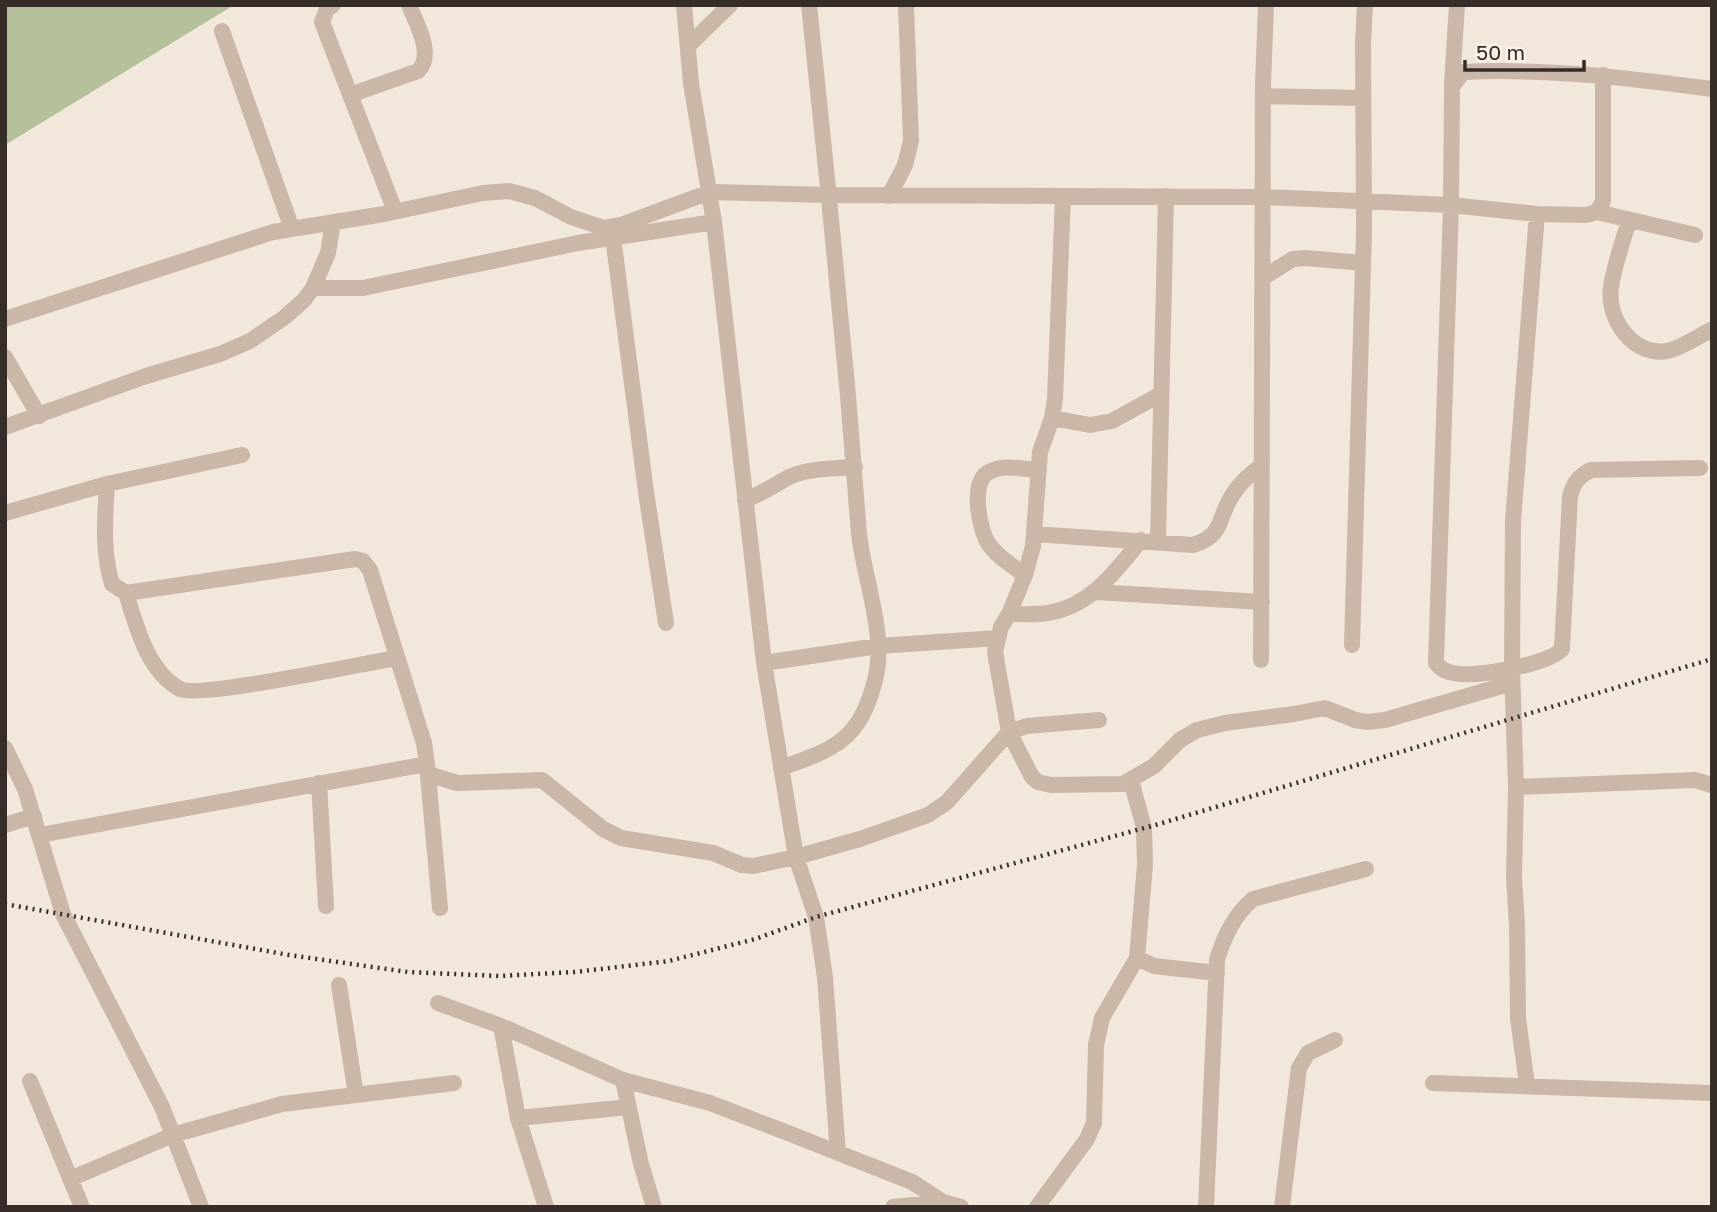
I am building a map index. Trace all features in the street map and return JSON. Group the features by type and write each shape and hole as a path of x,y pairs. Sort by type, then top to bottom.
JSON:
{"street":[{"path":"333,5 327,9 322,22 395,212"},
{"path":"349,95 418,71 422,67 425,51 409,5"},
{"path":"684,5 691,83 714,222 764,663 796,857 816,917 825,976 838,1153"},
{"path":"688,46 730,5"},
{"path":"780,768 834,747 849,735 863,715 876,678 878,646 859,535 835,244 809,5"},
{"path":"889,196 905,165 911,141 906,5"},
{"path":"1261,660 1263,96 1266,5"},
{"path":"1352,645 1363,263 1366,5"},
{"path":"1457,5 1452,87 1451,205 1436,663 1442,670 1462,675 1512,676"},
{"path":"222,31 292,229"},
{"path":"1452,87 1462,72 1603,75 1712,89"},
{"path":"1597,212 1603,201 1603,75"},
{"path":"1263,96 1363,98"},
{"path":"5,319 273,232 395,212 483,193 509,191 535,198 571,217 604,228 621,225 710,192 1363,200 1451,205 1536,214 1586,215 1597,212 1695,235"},
{"path":"1063,196 1055,399 1052,418 1040,452 1033,546 1025,575 998,638 995,652 1009,732 1032,777 1038,782 1086,786 1123,784 1154,766 1180,740 1197,730 1225,723 1325,708 1355,720 1385,720 1512,676 1556,655 1562,649 1570,496 1573,484 1581,475 1591,470 1700,468"},
{"path":"1158,541 1166,196"},
{"path":"1527,1085 1518,1018 1514,877 1516,787 1512,676 1513,521 1536,214"},
{"path":"1629,220 1610,289 1616,323 1638,345 1656,351 1669,350 1711,330"},
{"path":"5,427 146,376 220,354 250,341 285,317 313,288 328,253 334,222"},
{"path":"313,288 363,288 613,237 714,222"},
{"path":"613,237 666,623"},
{"path":"1264,277 1293,259 1363,263"},
{"path":"5,357 38,416"},
{"path":"1052,418 1090,425 1112,421 1161,394"},
{"path":"5,513 107,484 242,455"},
{"path":"1034,534 1193,545 1212,537 1219,527 1231,496 1247,476 1261,466"},
{"path":"745,500 767,492 791,477 808,472 855,467"},
{"path":"1025,575 988,543 980,524 978,500 981,480 991,470 1038,470"},
{"path":"107,484 104,542 108,573 112,584 126,593 141,638 158,670 179,689 188,692 222,689 397,658"},
{"path":"1009,614 1048,613 1078,603 1096,592 1108,580 1141,540"},
{"path":"126,593 355,559 363,561 370,570 424,743 440,908"},
{"path":"1096,592 1262,602"},
{"path":"764,663 878,646 998,638"},
{"path":"40,835 319,783 427,769 457,783 542,780 603,829 621,838 713,853 742,865 753,866 860,839 928,815 947,802 1009,732 1027,726 1099,720"},
{"path":"5,748 25,789 63,914 162,1107 201,1207"},
{"path":"1037,1207 1087,1139 1094,1124 1096,1045 1101,1018 1137,958 1145,865 1144,828 1131,780"},
{"path":"1516,787 1695,780 1712,785"},
{"path":"319,783 326,906"},
{"path":"5,825 34,816"},
{"path":"1206,1207 1217,960 1223,941 1241,910 1253,899 1366,869"},
{"path":"1137,958 1154,966 1217,973"},
{"path":"340,985 356,1095"},
{"path":"438,1003 501,1026 623,1080 710,1103 912,1182 943,1202 961,1207"},
{"path":"501,1026 518,1118 546,1207"},
{"path":"1282,1207 1299,1068 1308,1053 1335,1040"},
{"path":"623,1080 653,1207"},
{"path":"30,1081 82,1207"},
{"path":"70,1179 173,1135 282,1104 454,1083"},
{"path":"1433,1083 1712,1093"},
{"path":"518,1118 629,1107"},
{"path":"893,1207 943,1202"}],"green space":[{"path":"5,5 234,5 5,145"}],"railway":[{"path":"5,904 289,955 408,972 499,976 575,972 669,961 755,939 816,917 1159,824 1712,659"}]}
